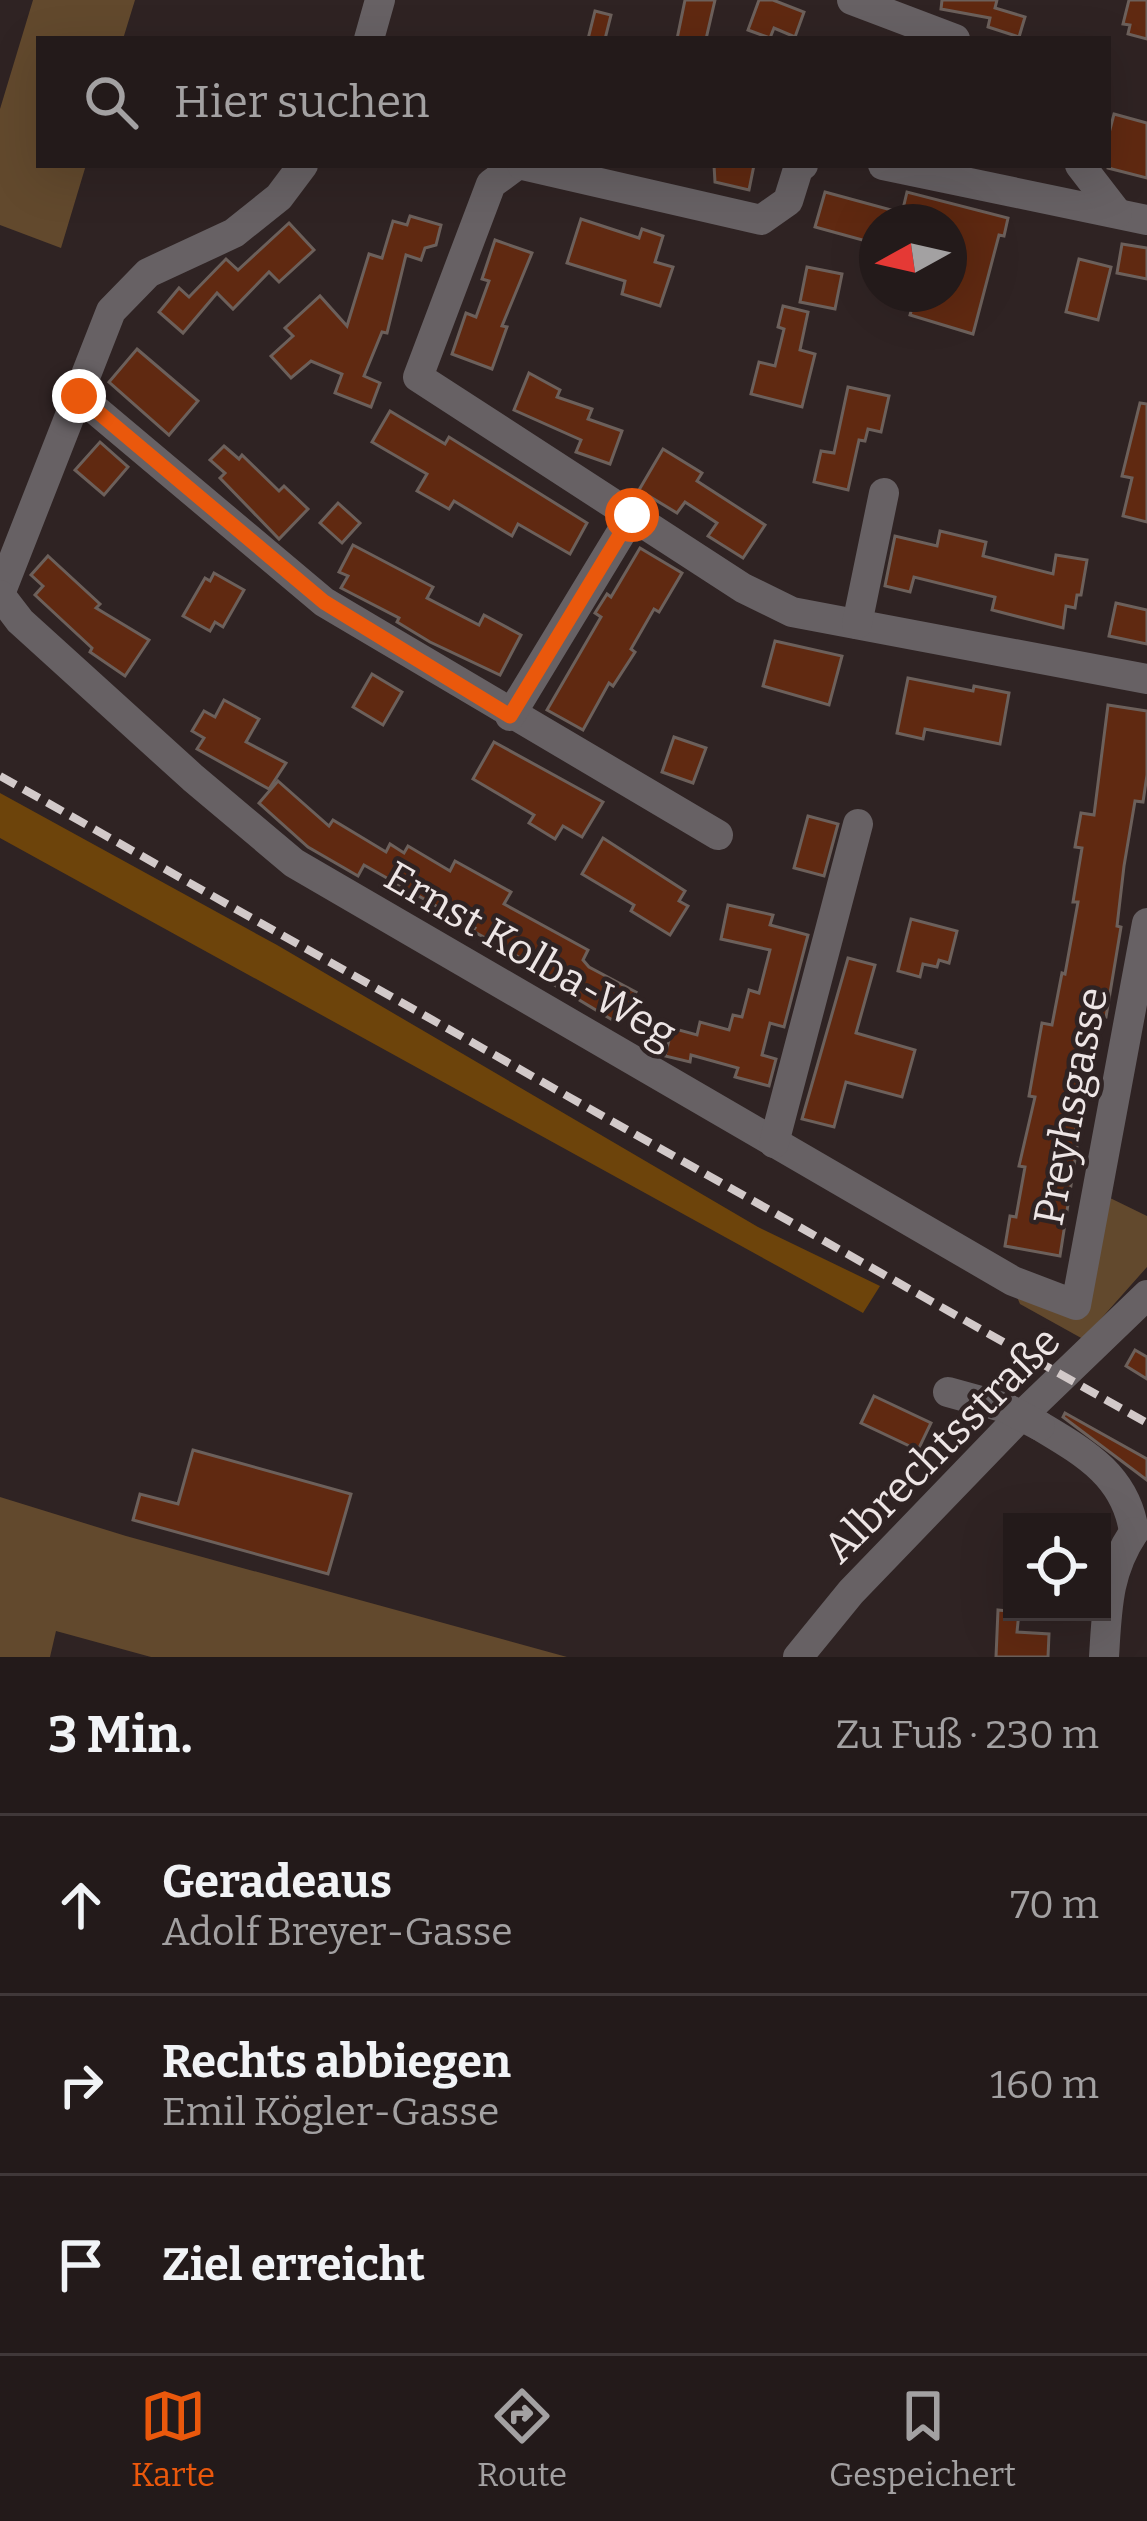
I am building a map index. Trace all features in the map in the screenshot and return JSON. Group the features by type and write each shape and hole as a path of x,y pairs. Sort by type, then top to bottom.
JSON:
{"street":[{"path":"370,36 380,0"},
{"path":"852,0 947,36"},
{"path":"0,594 110,311 148,273 235,232 279,196 301,168"},
{"path":"515,168 490,184 418,377 743,588 792,612 1147,679"},
{"path":"533,168 761,220 788,201 799,168"},
{"path":"898,168 1132,217"},
{"path":"1065,202 1078,168"},
{"path":"1082,168 1132,217"},
{"path":"79,396 324,602 718,835"},
{"path":"857,624 884,493"},
{"path":"510,716 632,515"},
{"name":"Ernst Kolba-Weg","path":"0,594 20,621 175,763 294,863 1013,1281 1076,1305"},
{"path":"774,1143 858,824"},
{"name":"Preyhsgasse","path":"1076,1305 1147,923"},
{"name":"Albrechtsstraße","path":"798,1657 851,1592 1013,1424 1147,1295"},
{"path":"948,1392 1006,1408 1093,1458 1113,1478 1137,1527 1118,1555 1109,1581 1104,1657"}],"shaded area":[{"path":"33,0 135,0 124,36 36,36 36,168 85,168 61,248 0,225 0,109"},
{"path":"0,793 277,945 758,1227 880,1286 863,1313 0,838"},
{"path":"1108,1197 1147,1216 1147,1267 1083,1339 1020,1304 1017,1297 1082,1317"},
{"path":"0,1497 567,1657 151,1657 56,1631 50,1657 0,1657"}],"building":[{"path":"685,0 715,0 707,36 678,36"},
{"path":"759,0 773,0 804,12 795,36 774,28 771,36 748,30"},
{"path":"942,0 997,0 995,8 1025,17 1016,36 988,27 990,18 941,9"},
{"path":"1129,0 1147,0 1147,39 1128,34 1130,25 1123,24"},
{"path":"595,11 611,15 606,36 589,36"},
{"path":"1114,114 1147,123 1147,178 1108,168"},
{"path":"714,168 753,168 749,190 715,182"},
{"path":"825,192 869,204 859,204 859,239 815,227"},
{"path":"907,192 954,204 904,204"},
{"path":"967,207 1008,218 1004,236 999,235 973,334 910,315 967,312"},
{"path":"410,216 441,225 436,245 425,248 421,260 406,255 387,333 382,332 364,376 380,383 371,407 335,393 342,374 311,361 291,378 271,356 293,336 285,328 320,296 347,326 369,254 382,258 393,221 407,225"},
{"path":"581,219 639,238 642,229 663,236 655,262 673,267 660,306 622,294 625,281 567,263"},
{"path":"289,223 314,250 279,282 269,272 233,309 217,293 183,333 159,312 179,288 189,297 226,259 238,270"},
{"path":"495,240 532,253 502,326 507,327 492,369 452,354 466,313 476,317 489,281 482,279"},
{"path":"1122,244 1147,248 1147,279 1117,273"},
{"path":"1079,259 1111,267 1098,320 1066,312"},
{"path":"807,267 842,274 835,309 800,302"},
{"path":"783,306 808,312 800,350 815,354 802,407 751,394 759,362 775,366 784,329 778,327"},
{"path":"137,349 198,401 169,435 109,382"},
{"path":"529,373 560,390 557,397 592,409 588,419 622,431 610,464 576,452 581,440 514,410"},
{"path":"848,387 889,396 881,432 868,429 865,441 859,440 848,490 814,482 821,451 834,453"},
{"path":"1140,403 1147,404 1147,522 1123,516 1132,478 1122,476"},
{"path":"390,411 445,444 449,437 587,523 570,554 518,524 512,536 454,501 449,509 417,491 427,474 372,442"},
{"path":"100,442 128,467 104,495 75,470"},
{"path":"224,446 239,459 242,455 279,491 284,486 308,509 279,539 220,478 225,473 210,460"},
{"path":"663,449 702,473 697,481 765,525 743,558 708,536 717,523 685,502 677,513 639,490"},
{"path":"338,503 360,523 342,543 320,523"},
{"path":"940,531 986,542 983,556 1053,574 1056,555 1087,560 1081,595 1077,595 1075,608 1066,606 1063,628 992,610 995,597 914,577 910,592 885,586 895,536 937,546"},
{"path":"353,545 433,587 427,598 479,625 484,615 521,635 500,675 430,642 397,622 399,618 341,588 348,576 339,572"},
{"path":"640,548 682,573 659,612 654,609 631,649 635,652 613,686 609,683 583,730 547,710 601,617 595,613 607,594 611,597"},
{"path":"48,556 100,604 96,608 149,640 125,676 90,652 92,648 35,595 43,586 31,575"},
{"path":"214,573 244,590 223,627 215,622 210,631 183,616 205,578 210,581"},
{"path":"1116,603 1147,610 1147,644 1109,636"},
{"path":"775,641 842,656 829,705 763,686"},
{"path":"372,674 402,692 383,725 353,707"},
{"path":"908,678 1009,693 1000,744 925,729 923,739 897,733"},
{"path":"224,700 259,719 246,742 286,763 269,789 197,749 204,738 192,731 204,711 215,717"},
{"path":"1108,705 1147,711 1147,775 1143,802 1135,801 1106,1017 1096,1015 1060,1256 1005,1246 1025,1167 1019,1166 1035,1097 1029,1096 1042,1023 1052,1025 1065,974 1078,902 1073,902 1082,848 1075,847 1081,813 1094,815"},
{"path":"674,737 706,748 693,783 662,772"},
{"path":"494,742 603,802 582,837 563,826 555,839 529,823 534,815 473,779"},
{"path":"278,781 329,826 333,820 386,852 390,844 404,853 408,846 450,871 455,861 511,892 504,904 588,950 583,960 589,967 636,992 619,1024 528,969 531,964 473,931 475,928 364,865 358,876 308,847 259,803"},
{"path":"808,816 838,824 824,876 794,868"},
{"path":"603,838 685,891 679,901 688,906 670,935 631,911 634,905 582,874"},
{"path":"728,905 773,915 770,925 808,935 784,1027 770,1023 762,1055 776,1059 769,1086 735,1077 738,1068 691,1055 690,1062 665,1056 672,1028 697,1035 700,1022 729,1030 733,1015 742,1017 749,990 759,993 770,950 721,939"},
{"path":"911,919 957,931 949,963 923,964 920,977 898,971"},
{"path":"848,958 875,965 856,1033 915,1050 902,1097 846,1082 834,1127 802,1119"},
{"path":"1135,1350 1147,1357 1147,1379 1126,1366"},
{"path":"874,1396 931,1423 918,1450 861,1423"},
{"path":"1065,1413 1147,1459 1147,1480 1063,1417"},
{"path":"193,1450 351,1494 328,1574 133,1520 140,1494 178,1504"},
{"path":"998,1610 1003,1610 1003,1621 1018,1621 1017,1632 1049,1634 1048,1657 996,1657"}],"railway":[{"path":"0,776 1147,1423"}],"route":[{"path":"79,396 324,602 510,716 632,515"}]}
